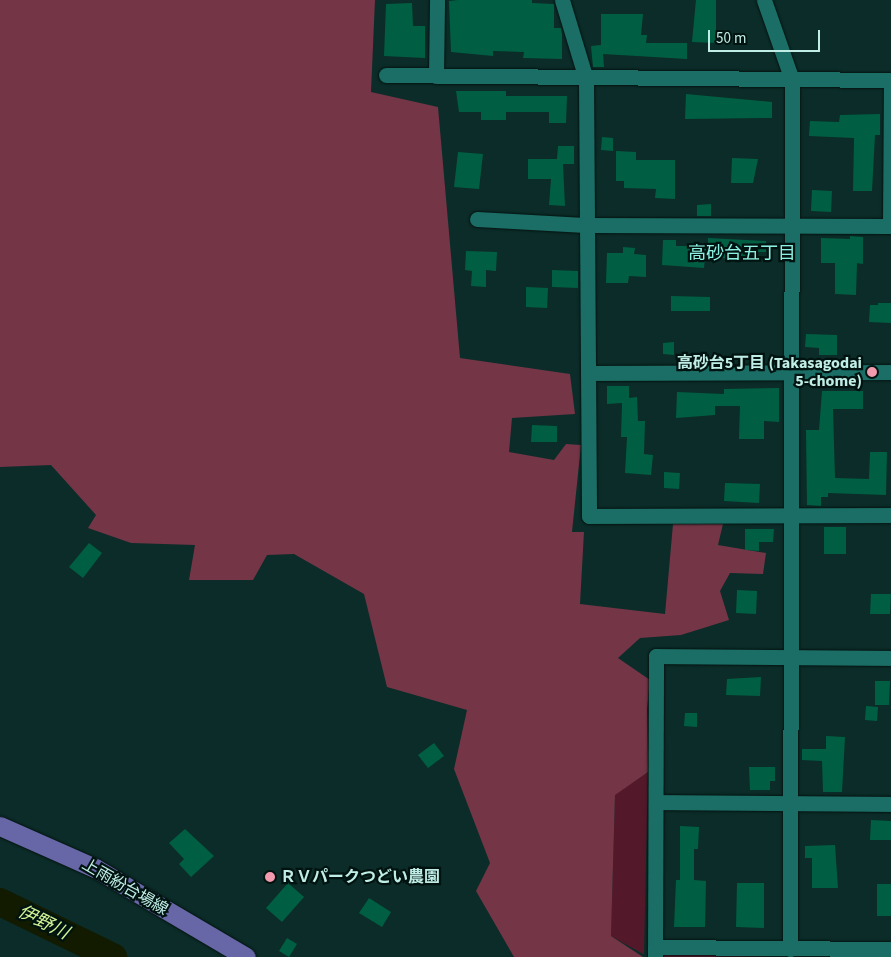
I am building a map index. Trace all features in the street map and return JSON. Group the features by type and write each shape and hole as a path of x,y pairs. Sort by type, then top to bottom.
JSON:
{"main road":[{"name":"上雨紛台場線","path":"0,826 95,868 246,957"}],"street":[{"path":"436,76 437,0"},
{"path":"562,0 586,79 585,225 589,516 891,515"},
{"path":"764,0 792,80 790,949"},
{"path":"386,75 586,79 891,80 891,226 585,225 477,219"},
{"path":"588,372 891,372"},
{"path":"891,658 656,656 656,952 891,949"},
{"path":"656,802 891,804"}],"shaded area":[{"path":"0,0 375,0 371,92 438,107 460,358 570,374 575,414 512,418 509,452 554,460 566,444 581,445 572,532 584,532 580,604 665,614 673,524 723,524 718,545 766,553 763,574 730,573 720,591 729,620 681,635 640,638 618,658 650,680 647,709 648,772 615,795 611,936 643,957 514,957 476,891 490,863 454,769 467,710 387,687 364,594 294,554 267,555 253,580 189,580 195,545 131,543 88,528 96,515 51,465 0,467"},
{"path":"648,772 643,954 611,936 615,794"},
{"path":"662,954 769,957 662,957"}],"building":[{"path":"532,0 532,3 554,4 554,28 561,28 562,34 562,59 523,58 524,52 493,51 493,56 451,52 449,1"},
{"path":"696,0 716,0 716,43 692,42"},
{"path":"412,3 413,26 425,26 425,58 384,56 386,4"},
{"path":"601,14 643,14 641,35 647,35 646,43 687,43 687,59 603,54 604,67 593,67 591,46 601,45"},
{"path":"456,91 506,91 506,96 567,96 566,123 549,123 549,112 506,112 506,120 481,120 481,112 459,112"},
{"path":"686,94 772,102 772,118 685,119"},
{"path":"880,114 880,135 875,135 872,191 853,191 854,138 809,136 810,121 839,122 840,115"},
{"path":"602,137 613,138 613,151 601,150"},
{"path":"558,146 574,146 574,164 563,164 565,206 549,205 551,179 528,179 528,159 557,159"},
{"path":"616,151 636,152 636,160 675,160 675,199 655,198 656,189 624,188 624,181 616,181"},
{"path":"458,152 483,154 479,189 454,187"},
{"path":"732,158 758,159 753,183 731,183"},
{"path":"812,190 832,191 831,212 811,211"},
{"path":"711,204 711,216 697,216 697,205"},
{"path":"850,236 863,237 863,264 857,263 856,295 835,294 835,263 821,263 821,238 850,239"},
{"path":"708,238 766,241 766,252 750,252 750,260 705,257 704,268 662,265 663,240 676,240 676,246 708,246"},
{"path":"623,247 635,248 634,254 646,255 646,277 629,276 628,283 606,283 607,253 623,253"},
{"path":"466,251 497,252 496,271 486,270 486,287 471,286 472,271 465,270"},
{"path":"552,270 578,271 578,288 552,287"},
{"path":"526,287 548,288 547,308 526,307"},
{"path":"671,296 710,297 710,311 671,311"},
{"path":"878,303 891,303 891,323 869,322 870,305 878,305"},
{"path":"806,334 837,335 837,355 819,355 819,348 805,347"},
{"path":"674,342 674,355 663,354 663,343"},
{"path":"607,386 629,386 629,398 637,397 638,421 645,421 644,454 653,455 651,475 625,473 627,437 621,437 622,403 607,404"},
{"path":"779,388 779,422 764,421 764,439 739,439 740,406 715,406 715,415 676,418 677,392 724,394 724,389"},
{"path":"822,391 863,391 863,409 833,409 835,478 869,479 870,452 887,452 886,495 828,493 828,497 821,497 821,506 807,505 806,430 819,430"},
{"path":"532,425 557,426 557,442 531,442"},
{"path":"664,472 680,473 679,489 664,488"},
{"path":"725,483 760,484 759,503 724,501"},
{"path":"824,527 846,527 846,554 824,554"},
{"path":"745,529 774,529 773,542 759,542 759,551 745,550"},
{"path":"89,543 102,553 83,578 69,567"},
{"path":"737,590 757,591 756,614 736,613"},
{"path":"871,594 891,594 890,614 870,614"},
{"path":"761,677 760,696 726,695 727,679"},
{"path":"875,681 890,681 889,705 875,705"},
{"path":"866,706 878,707 877,721 865,720"},
{"path":"685,713 697,713 697,727 684,726"},
{"path":"826,736 845,737 842,792 823,792 822,761 802,760 802,749 826,749"},
{"path":"434,743 444,756 428,768 418,755"},
{"path":"749,767 775,767 775,781 770,781 770,790 750,790"},
{"path":"871,820 891,821 891,840 870,840"},
{"path":"680,826 699,827 698,849 694,849 694,880 706,881 705,927 674,927 676,880 680,880"},
{"path":"185,829 214,856 191,877 179,864 184,859 169,843"},
{"path":"835,845 838,888 812,888 812,858 805,858 805,846"},
{"path":"288,883 304,897 282,922 266,908"},
{"path":"737,883 764,883 764,928 736,927"},
{"path":"877,884 891,884 891,916 877,916"},
{"path":"369,898 391,912 382,927 359,913"},
{"path":"287,938 297,944 289,957 279,951"}],"waterway":[{"name":"伊野川","path":"0,902 113,957"}],"place":[{"name":"高砂台5丁目 (Takasagodai 5-chome)","path":"872,372"},
{"name":"ＲＶパークつどい農園","path":"270,877"}],"district":[{"name":"高砂台五丁目","path":"742,254"}]}
